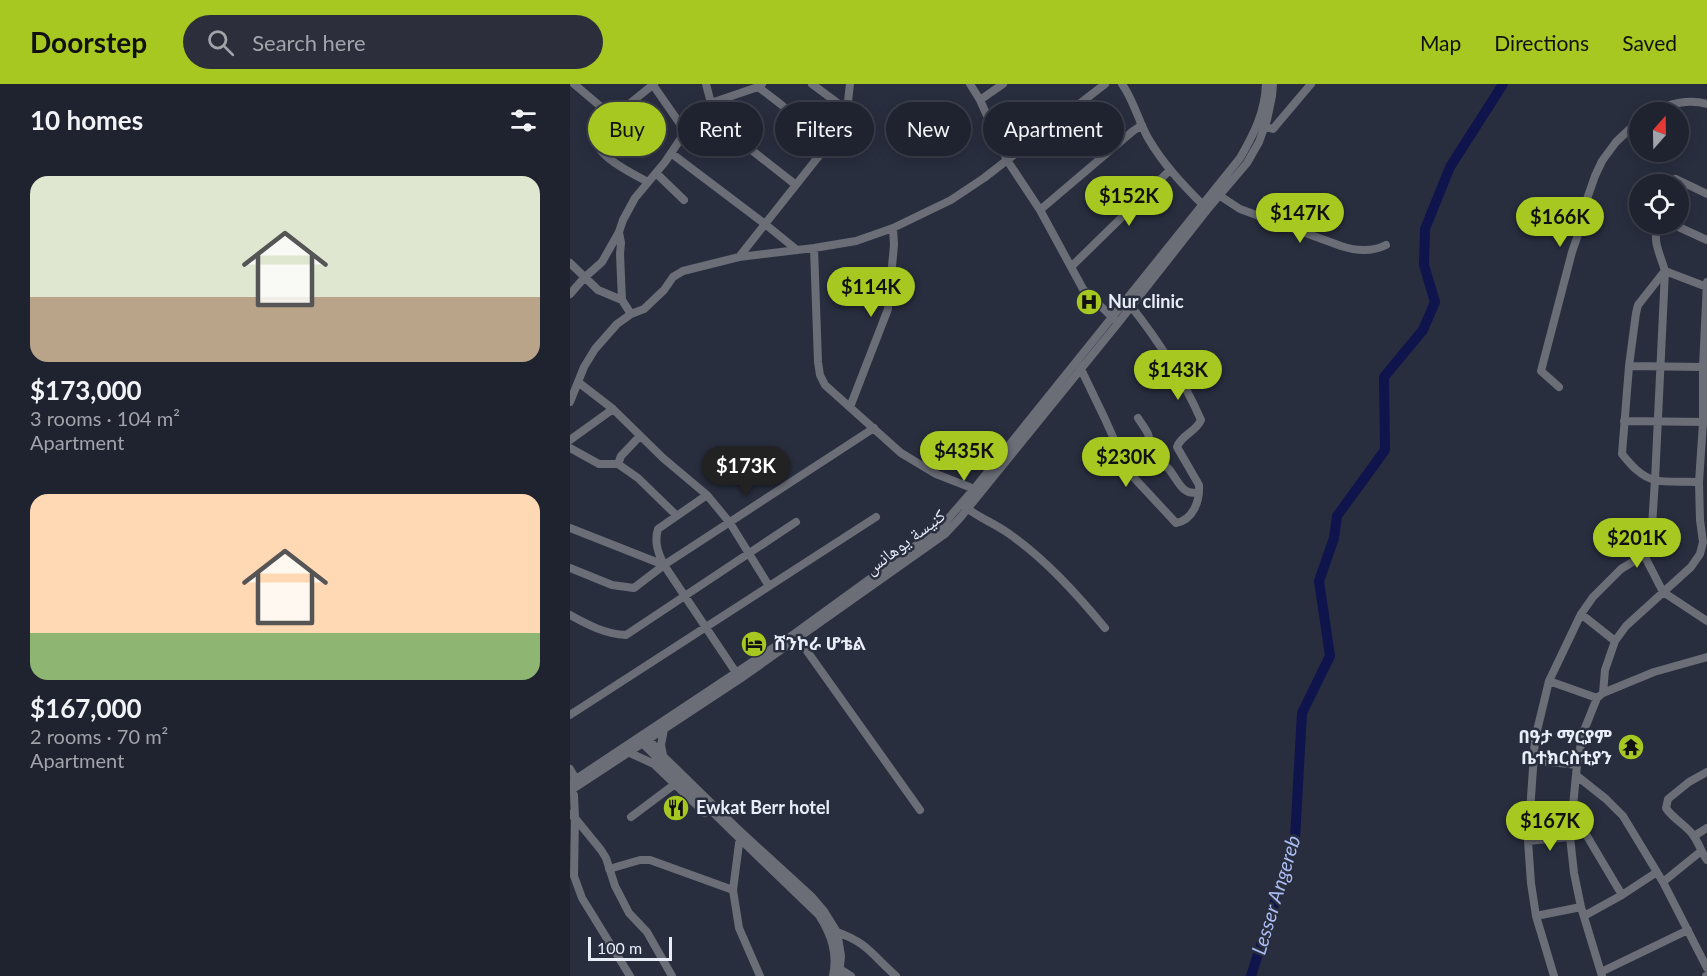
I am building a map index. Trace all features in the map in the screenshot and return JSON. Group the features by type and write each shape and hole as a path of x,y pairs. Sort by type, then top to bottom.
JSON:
{"street":[{"path":"632,102 654,84 678,120"},
{"path":"706,84 711,102 760,86 779,102"},
{"path":"812,84 836,102"},
{"path":"848,102 850,84"},
{"path":"970,84 980,100 1007,160 1040,210 1083,290 1115,320"},
{"path":"980,100 1004,84"},
{"path":"570,402 584,367 595,349 617,324 631,314 645,309 673,277 683,271 739,257 856,241 893,228 951,200 1105,84"},
{"path":"1122,84 1130,95 1149,139 1170,170 1204,207"},
{"path":"1261,126 1266,84"},
{"path":"573,786 796,636 940,528 964,507 1216,193 1261,126 1272,96 1273,84"},
{"path":"1261,126 1273,129 1311,84"},
{"path":"577,85 596,102"},
{"path":"1689,102 1707,104"},
{"path":"1040,210 1142,125"},
{"path":"1559,387 1541,371 1572,252 1588,196 1602,161 1616,142 1629,130"},
{"path":"570,294 602,262 635,198 678,142"},
{"path":"671,153 797,250"},
{"path":"606,156 648,183"},
{"path":"760,156 796,184"},
{"path":"739,257 818,156"},
{"path":"1071,267 1170,170"},
{"path":"656,173 684,200"},
{"path":"1689,185 1707,194"},
{"path":"1216,193 1240,209 1354,250 1374,249 1386,245"},
{"path":"850,407 888,309 894,245 893,228"},
{"path":"619,232 622,300 631,314"},
{"path":"1689,232 1707,240"},
{"path":"1554,976 1536,916 1531,884 1528,841 1534,739 1549,681 1581,614 1593,597 1622,569 1644,555 1652,526 1665,271 1656,234"},
{"path":"814,248 820,375 825,385 901,453 936,474 978,490"},
{"path":"570,263 598,290 622,300"},
{"path":"1665,271 1707,285 1704,361 1705,422 1699,482 1700,520 1705,539 1704,556 1626,626 1615,641 1609,654 1600,696 1583,733 1577,765 1570,837 1581,907 1602,974 1688,930"},
{"path":"1665,271 1638,305 1629,366 1622,454 1630,465 1655,480 1699,482"},
{"path":"1078,365 1124,456 1124,467 1176,523 1184,521 1194,510 1199,484 1177,447 1182,438 1200,424 1201,420 1156,338 1128,303"},
{"path":"1629,366 1661,366 1704,361"},
{"path":"578,382 613,409 707,495 730,523 770,586"},
{"path":"570,440 613,409"},
{"path":"1138,418 1148,435 1150,449 1156,460 1167,468 1189,493 1198,492"},
{"path":"1624,421 1705,422"},
{"path":"570,568 612,585 634,588 664,565 874,428"},
{"path":"618,464 621,456 640,436"},
{"path":"570,448 599,464 618,464 638,478 676,515"},
{"path":"1700,470 1707,464"},
{"path":"707,495 658,529 655,538 658,554 664,565 738,676"},
{"path":"964,507 1006,532 1036,555 1075,591 1105,628"},
{"path":"570,715 876,517"},
{"path":"570,615 602,631 615,635 626,635 796,522"},
{"path":"570,528 664,565"},
{"path":"1644,555 1663,592 1707,621"},
{"path":"1581,614 1615,641"},
{"path":"796,636 920,810"},
{"path":"1549,681 1600,696 1654,672 1707,657"},
{"path":"573,786 630,753 644,739 664,729 738,676"},
{"path":"663,756 661,746 664,729"},
{"path":"644,739 663,756 740,838"},
{"path":"644,739 819,915 833,942 833,976"},
{"path":"630,753 654,764 812,897 837,932 841,956 840,973 851,976"},
{"path":"1533,760 1577,765"},
{"path":"570,769 574,795 574,876 582,898 630,976"},
{"path":"1707,772 1689,782 1668,799 1666,808 1694,836 1700,852 1707,860"},
{"path":"1577,776 1623,816 1663,882 1707,968"},
{"path":"631,817 675,784"},
{"path":"573,816 601,850 615,886 629,913 647,932 672,976"},
{"path":"1571,820 1587,836 1622,895"},
{"path":"1694,836 1707,828"},
{"path":"1528,841 1570,837"},
{"path":"740,838 733,890 739,928 760,976"},
{"path":"1663,882 1700,852"},
{"path":"609,869 640,860 650,860 733,890"},
{"path":"1584,916 1657,872"},
{"path":"1536,916 1581,907"},
{"path":"837,932 866,946 896,976"}],"waterway":[{"name":"Lesser Angereb","path":"1251,976 1295,839 1302,713 1330,656 1319,581 1334,538 1337,516 1385,450 1384,377 1423,330 1435,302 1424,265 1425,229 1450,167 1503,84"}],"place":[{"name":"Nur clinic","path":"1089,302"},
{"name":"ሸንኮራ ሆቴል","path":"754,644"},
{"name":"በዓታ ማርያም ቤተክርስቲያን","path":"1631,747"},
{"name":"Ewkat Berr hotel","path":"676,808"}]}
